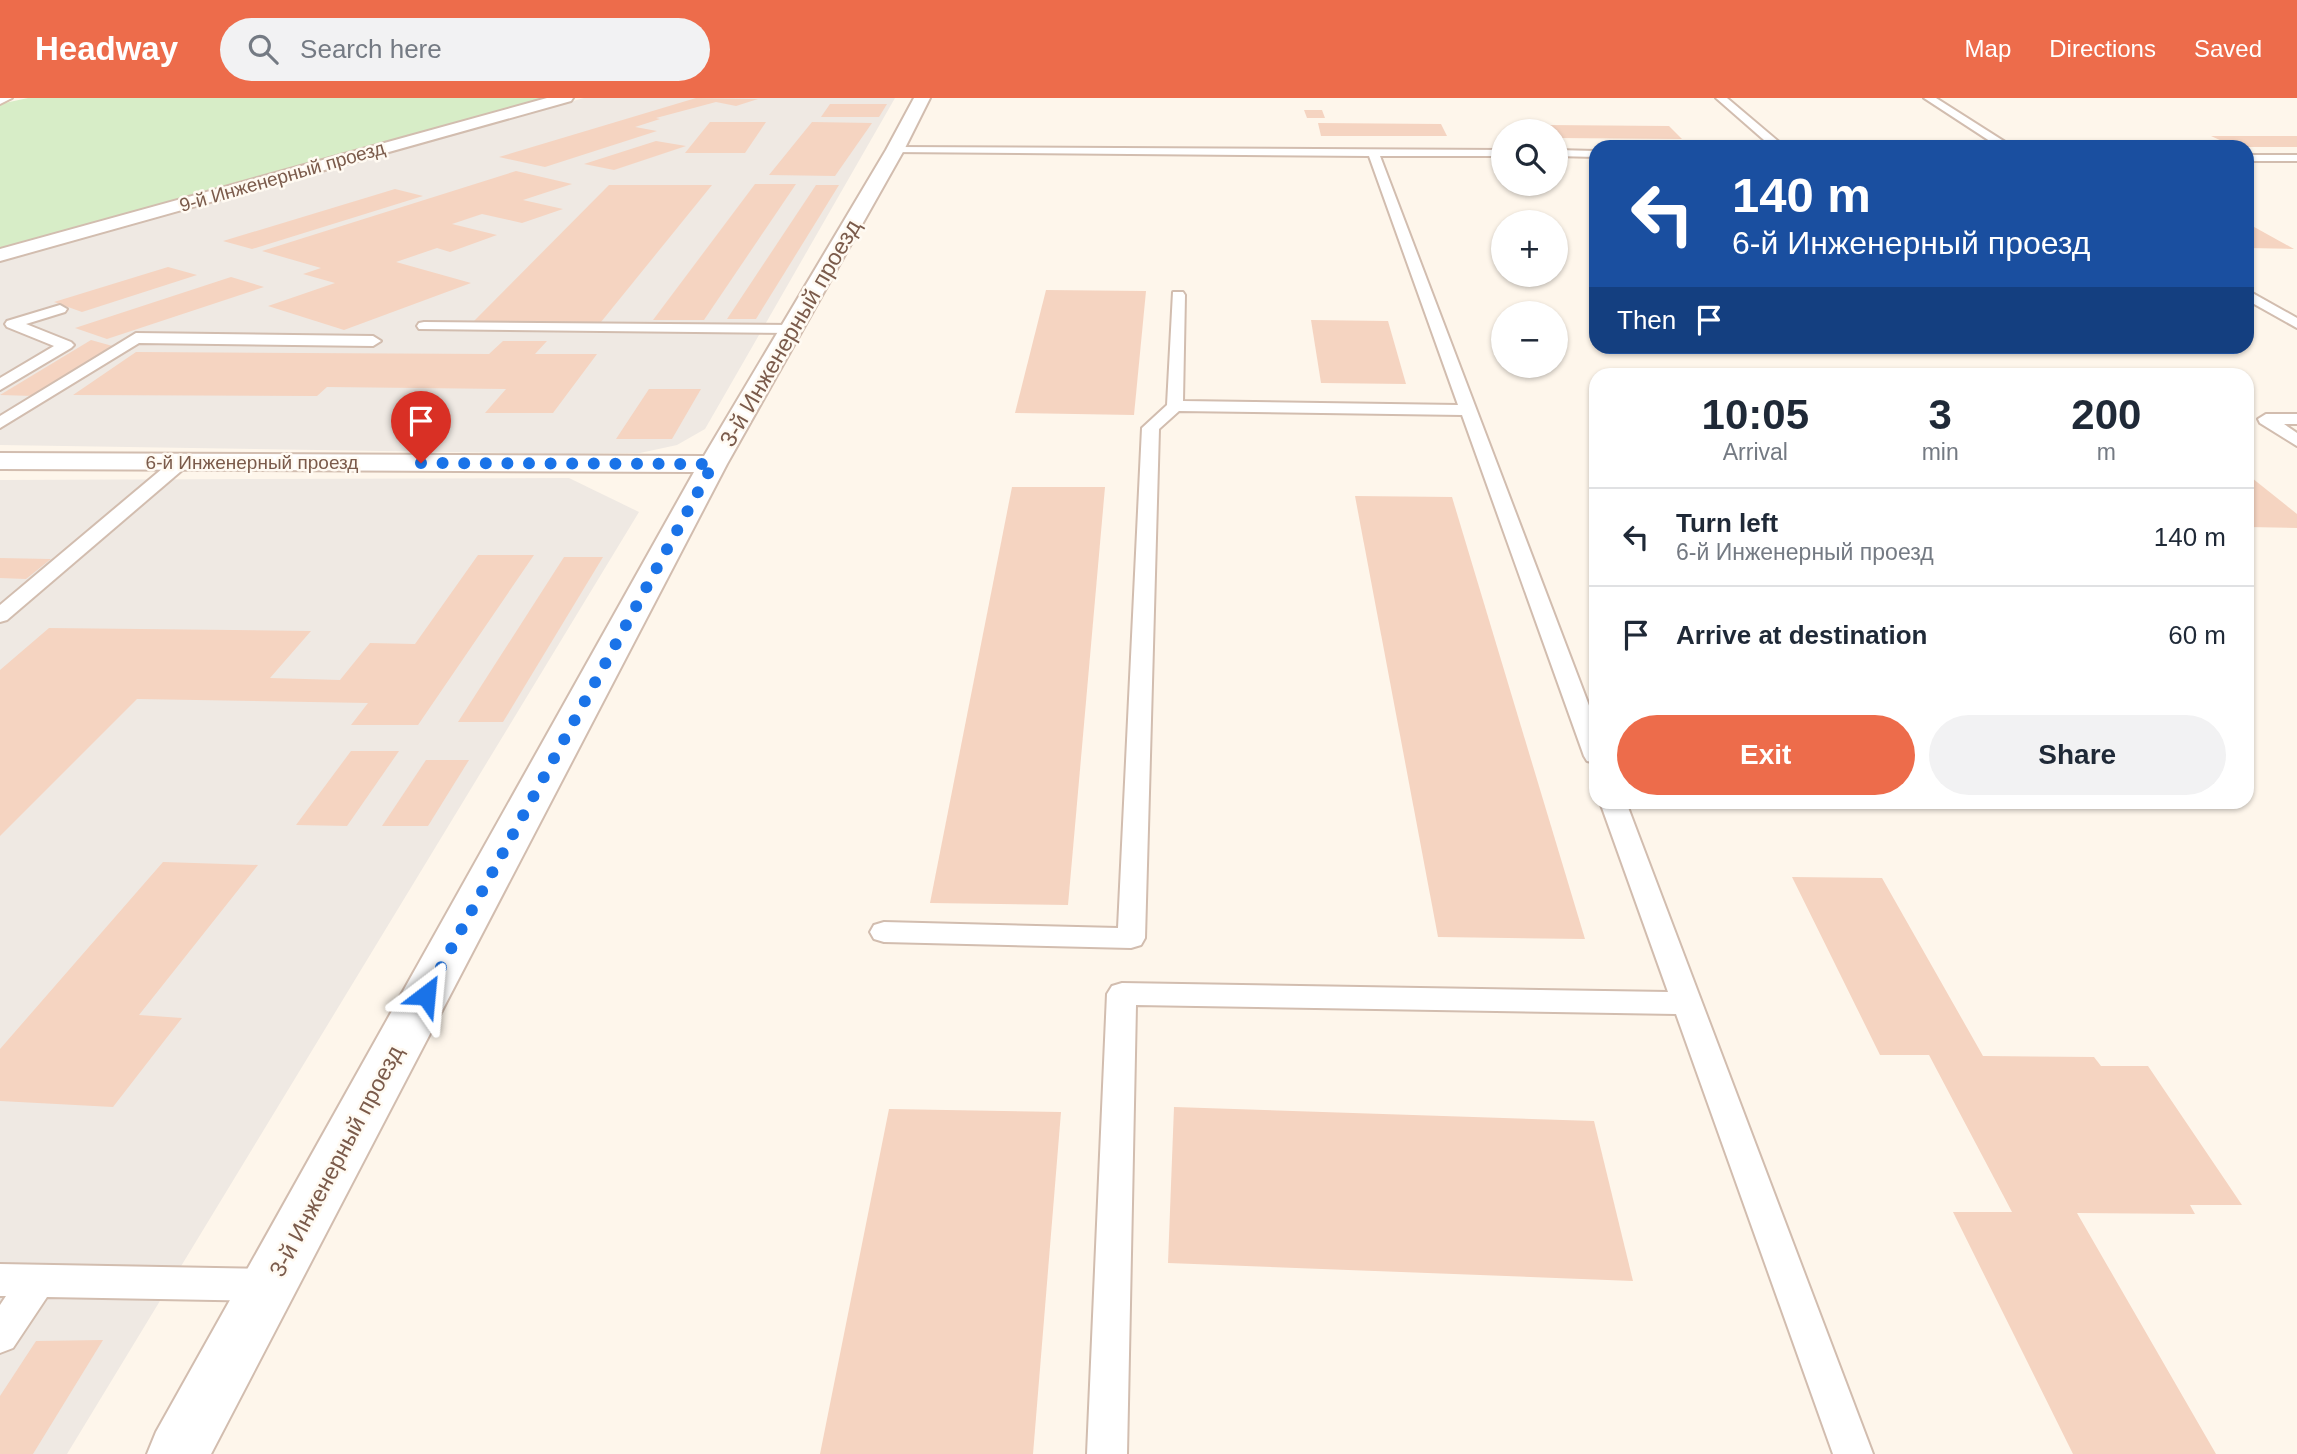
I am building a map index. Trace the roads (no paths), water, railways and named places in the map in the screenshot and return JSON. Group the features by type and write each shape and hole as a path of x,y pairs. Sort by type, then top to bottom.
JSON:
{"street":[{"name":"9-й Инженерный проезд","path":"0,255 565,98"},
{"name":"3-й Инженерный проезд","path":"178,1454 713,464 895,150 922,98"},
{"name":"6-й Инженерный проезд","path":"0,461 713,464"}],"lane":[{"path":"1721,98 1771,140"},
{"path":"1929,98 1996,140"},
{"path":"895,150 1491,153"},
{"path":"1373,152 1589,736"},
{"path":"1568,153 1589,154"},
{"path":"2254,158 2297,158"},
{"path":"1175,406 1178,295"},
{"path":"2254,298 2297,324"},
{"path":"0,386 66,345 12,324 60,309"},
{"path":"424,326 792,329"},
{"path":"0,423 136,338 373,341"},
{"path":"884,932 1131,938 1151,428 1175,406 1469,410"},
{"path":"2297,419 2266,419 2297,441"},
{"path":"0,617 181,462"},
{"path":"1616,809 1853,1454"},
{"path":"1107,1454 1122,994 1687,1003"},
{"path":"0,1280 269,1285"},
{"path":"0,1336 37,1281"}]}
